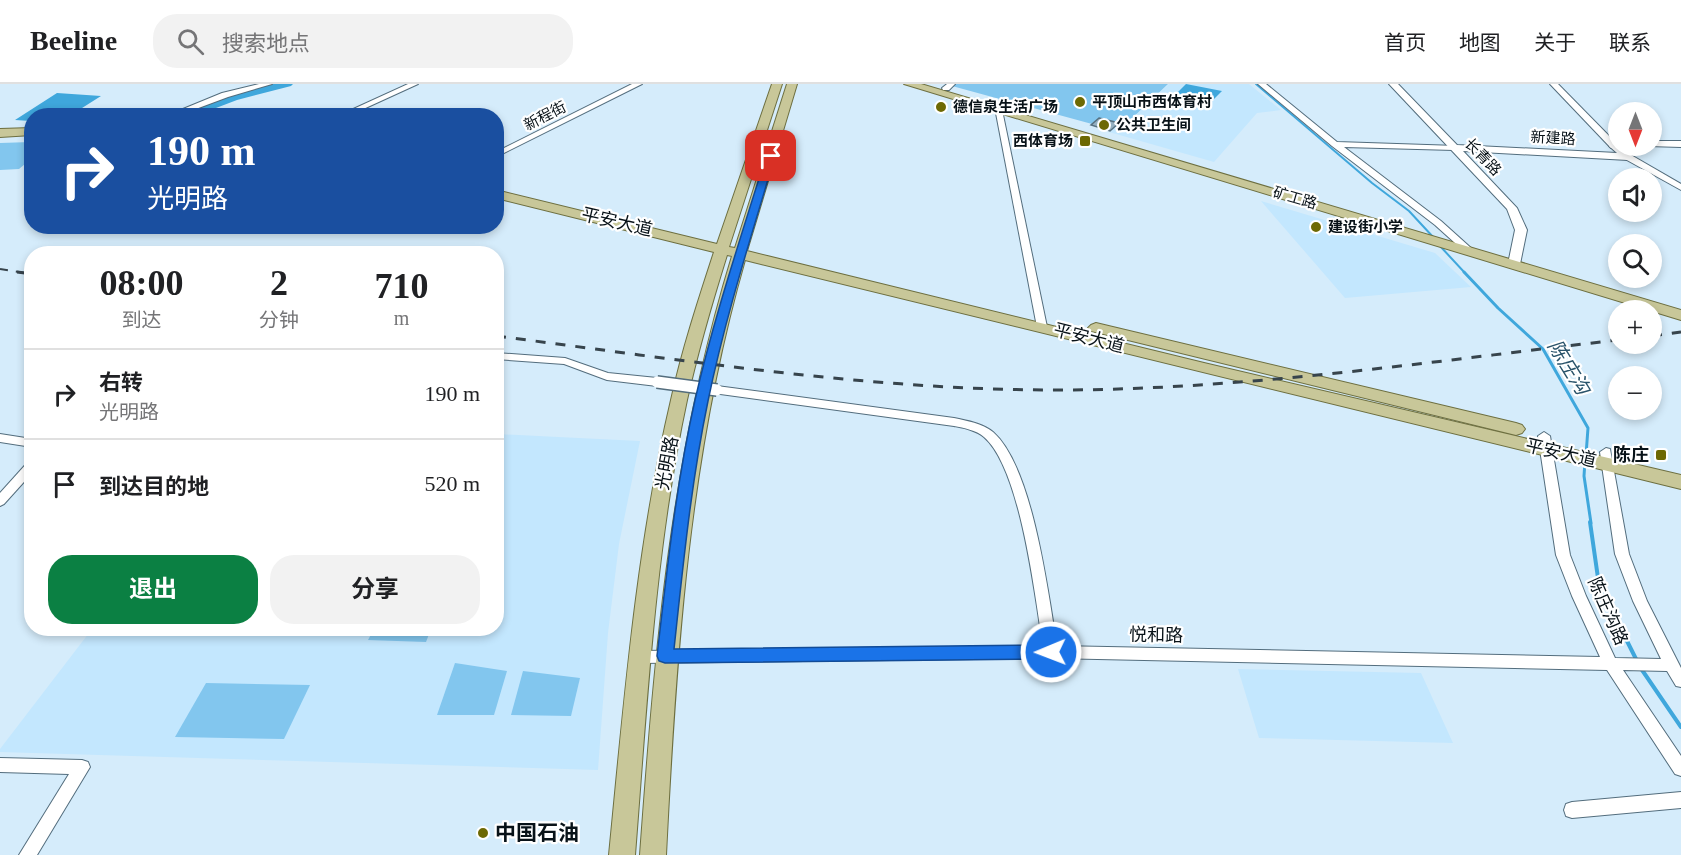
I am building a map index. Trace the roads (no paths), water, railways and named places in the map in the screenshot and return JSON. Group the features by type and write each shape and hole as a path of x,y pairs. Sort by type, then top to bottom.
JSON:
{"main road":[{"name":"光明路","path":"622,855 640,657 659,508 675,423 703,310 777,84"},
{"name":"光明路","path":"653,855 665,656 682,509 701,402 723,311 792,84"},
{"name":"矿工路","path":"909,84 1414,230"},
{"name":"矿工路","path":"932,84 949,86 1457,243 1681,307"},
{"path":"0,133 24,132"},
{"path":"0,138 24,137"},
{"name":"平安大道","path":"504,186 724,243"},
{"name":"平安大道","path":"504,196 743,247 1600,456 1681,470"},
{"name":"矿工路","path":"1515,260 1681,315"},
{"name":"平安大道","path":"1600,456 1681,482"}],"street":[{"path":"191,108 268,84"},
{"path":"359,108 414,84"},
{"name":"新程街","path":"504,151 638,84"},
{"path":"1262,84 1335,144 1438,223 1457,243"},
{"name":"长青路","path":"1393,84 1512,208 1521,230 1515,260"},
{"path":"1554,84 1608,138"},
{"path":"998,110 1040,321"},
{"path":"1335,144 1454,148"},
{"path":"1662,144 1681,144"},
{"name":"新建路","path":"1454,148 1629,157"},
{"path":"1629,157 1681,187"},
{"path":"504,357 571,362 607,376 954,422 978,428 990,436 1012,471 1024,508 1051,652"},
{"path":"0,438 24,442"},
{"name":"陈庄沟路","path":"1551,444 1563,555 1578,596 1614,663 1681,769"},
{"name":"陈庄沟路","path":"1600,456 1622,554 1664,665 1681,681"},
{"path":"0,501 24,474"},
{"name":"悦和路","path":"640,657 1051,652 1664,665"},
{"path":"0,765 82,767 27,855"},
{"path":"1572,810 1681,800"}],"waterway":[{"path":"204,108 233,97 287,84"},
{"name":"陈庄沟","path":"1256,84 1372,183 1409,211 1434,238"},
{"name":"陈庄沟","path":"1440,246 1465,273"},
{"name":"陈庄沟","path":"1464,272 1498,308 1543,349 1588,428 1586,455"},
{"name":"陈庄沟","path":"1585,461 1584,476 1591,523"},
{"name":"陈庄沟","path":"1590,522 1599,585 1637,661"},
{"name":"陈庄沟","path":"1640,667 1681,727"}],"railway":[{"path":"0,269 24,273"},
{"path":"17,272 24,273"},
{"path":"1662,335 1681,332"},
{"path":"504,337 851,380 993,389 1065,390 1204,385 1273,379 1608,341"}],"place":[{"name":"平顶山市西体育村","path":"1080,102"},
{"name":"德信泉生活广场","path":"941,107"},
{"name":"公共卫生间","path":"1104,125"},
{"name":"西体育场","path":"1085,141"},
{"name":"建设街小学","path":"1316,227"},
{"name":"陈庄","path":"1661,455"},
{"name":"中国石油","path":"483,833"}]}
